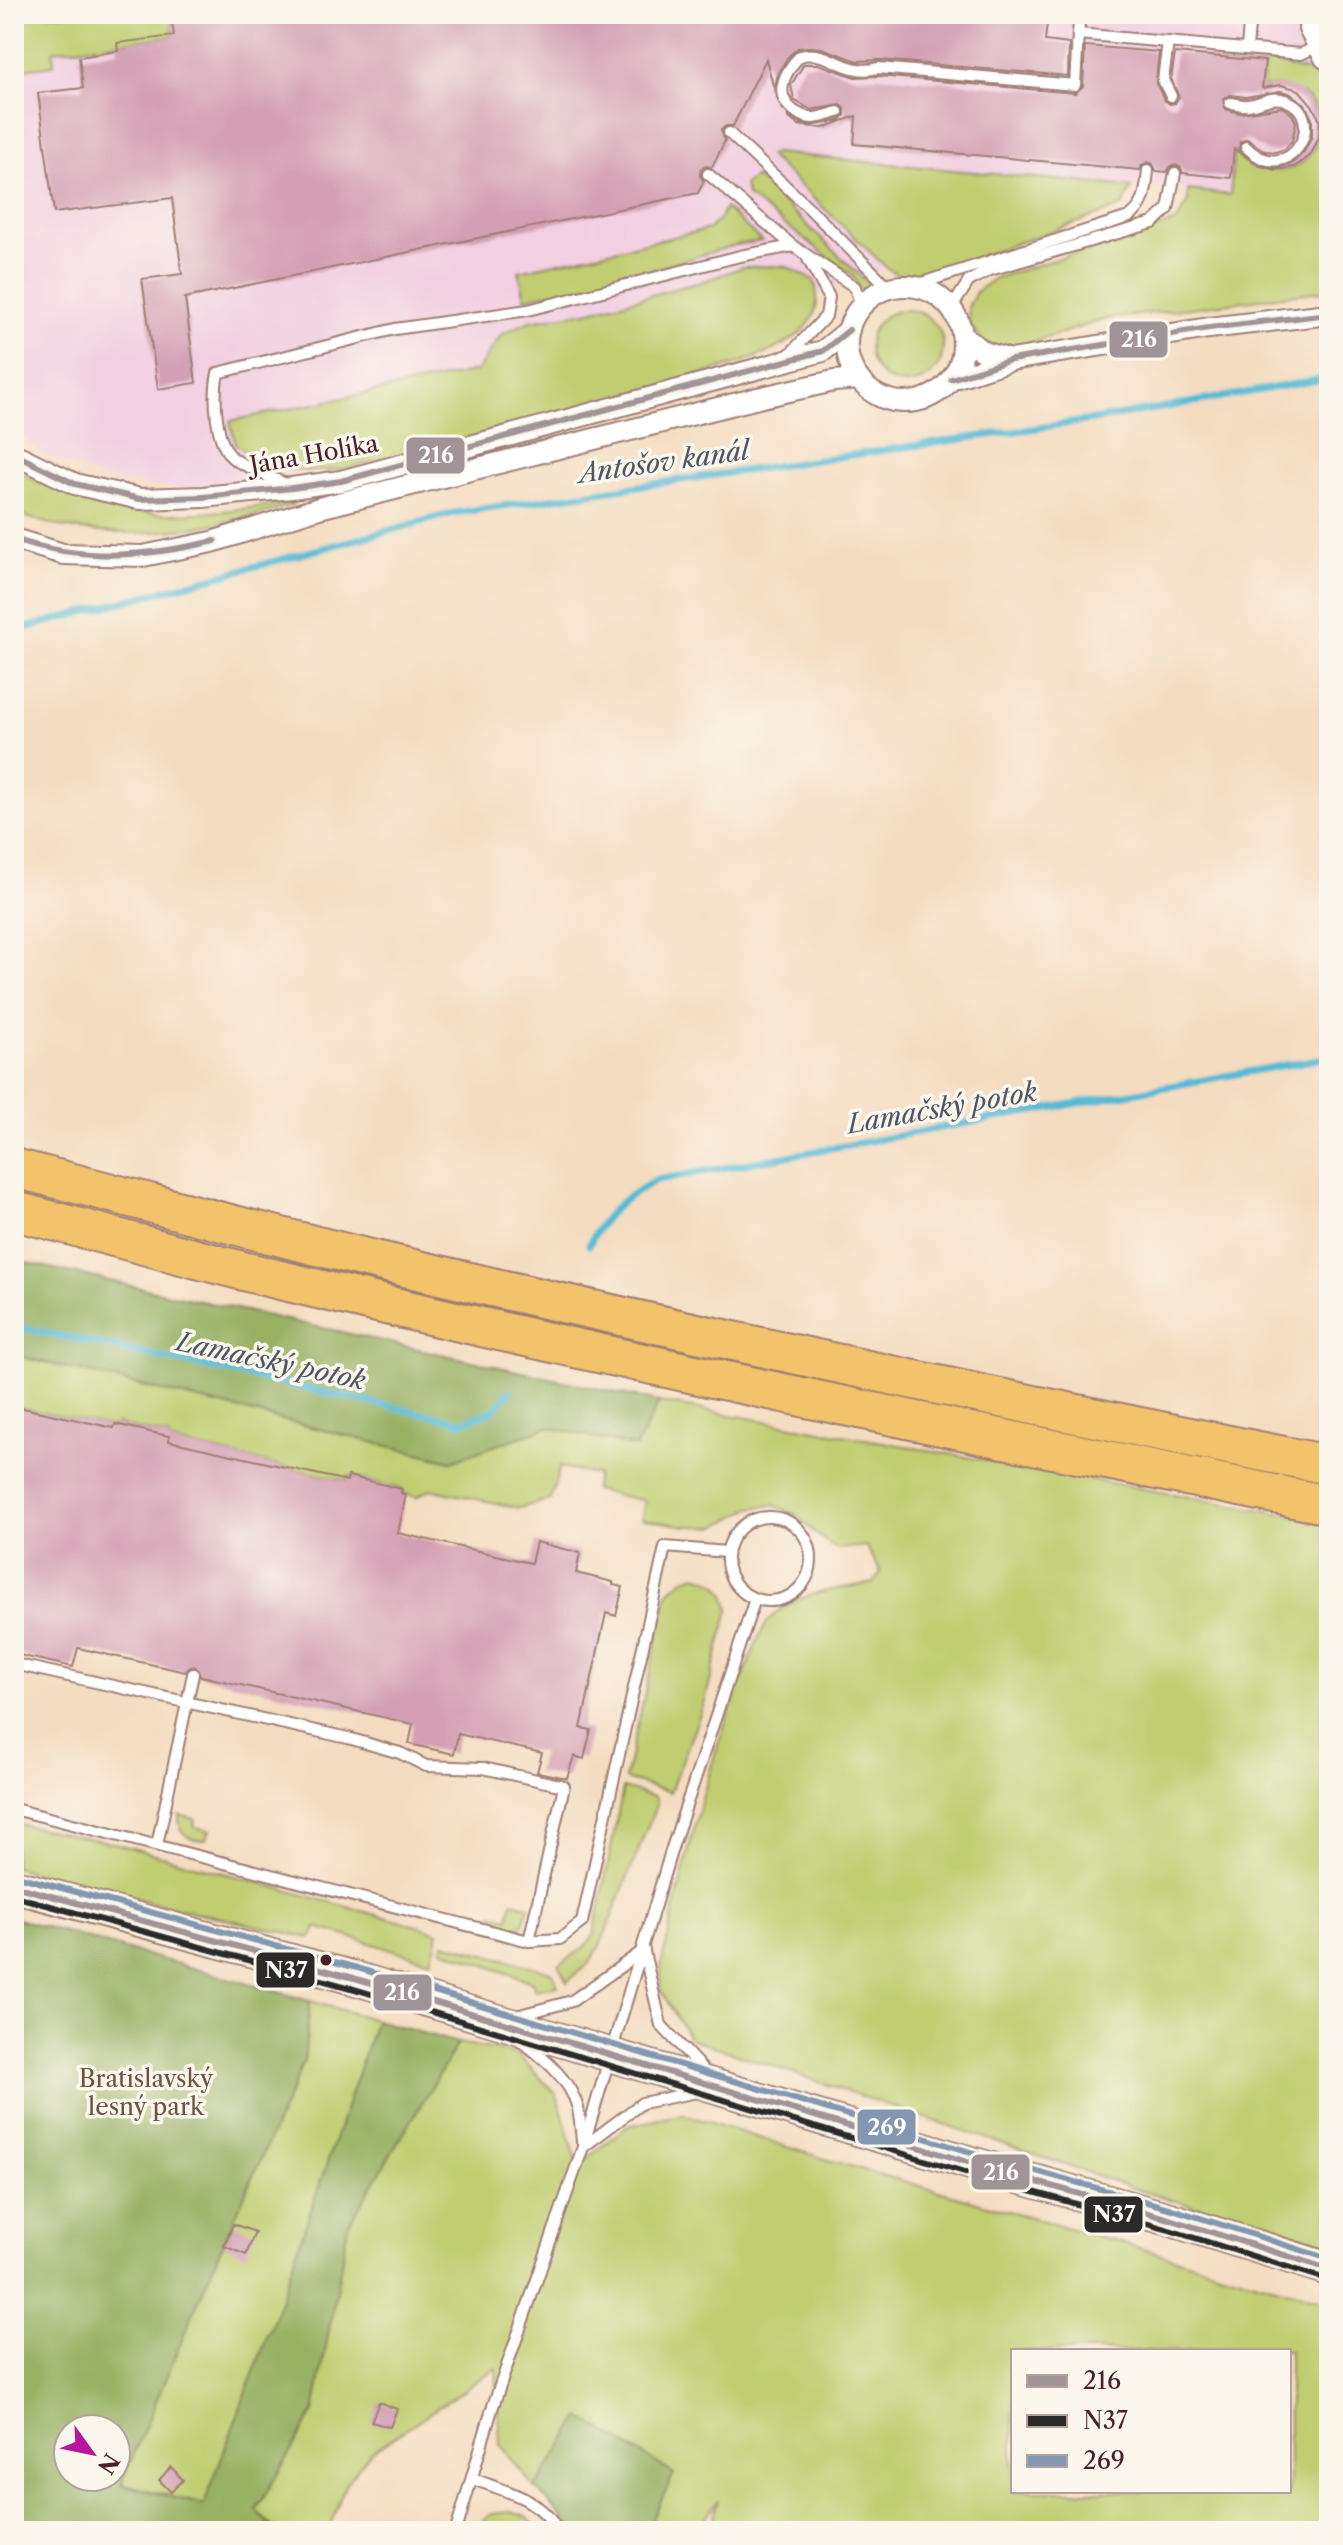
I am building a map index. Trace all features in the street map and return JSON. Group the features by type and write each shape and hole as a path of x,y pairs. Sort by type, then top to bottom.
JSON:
{"highway":[{"path":"14,1168 485,1285 1032,1406 1329,1465"},
{"path":"14,1211 273,1279 491,1330 1329,1505"}],"main road":[{"path":"14,1886 354,1978 1329,2269"}],"street":[{"path":"1310,14 1309,29 1324,53"},
{"path":"1011,360 984,352 963,336 951,309 932,292 912,286 889,288 875,294 861,306 849,330 847,352 859,379 884,398 909,402 933,394 951,379 1011,360 1209,328 1329,314"},
{"name":"Jána Holíka","path":"14,454 75,484 140,499 203,497 341,481 823,351 849,330"},
{"path":"951,379 961,359 963,336"},
{"name":"Jána Holíka","path":"14,539 63,554 143,556 212,542 319,508 762,397 834,381 859,379"}],"lane":[{"path":"838,112 812,118 789,107 781,86 784,75 800,56 822,54 835,63 863,72 878,68 1075,85 1080,14"},
{"path":"1247,48 1250,14"},
{"path":"1078,34 1301,54 1324,53"},
{"path":"1168,42 1163,80 1171,96"},
{"path":"1230,103 1248,105 1269,98 1284,99 1296,106 1302,115 1305,129 1296,152 1276,161 1266,160 1246,147"},
{"path":"729,133 889,288"},
{"path":"912,286 1129,217 1143,201 1148,170"},
{"path":"951,309 969,281 990,270 1153,223 1168,209 1175,173"},
{"path":"708,174 807,257 855,287 861,306"},
{"path":"292,488 235,459 224,449 214,391 218,373 395,329 528,310 740,256 793,246"},
{"path":"782,362 826,316 829,297 807,257"},
{"path":"763,1516 789,1521 807,1540 811,1566 806,1580 797,1591 784,1599 755,1599 744,1594 729,1575 727,1552 739,1528 763,1516"},
{"path":"14,1809 529,1941 560,1939 582,1922 665,1547 727,1552"},
{"path":"456,2531 492,2409 583,2147 671,1851 755,1599"},
{"path":"14,1664 348,1738 400,1753 426,1766 483,1768 564,1786 529,1941"},
{"path":"157,1845 193,1674"},
{"path":"494,2022 572,2001 644,1950"},
{"path":"644,1950 661,2025 720,2088"},
{"path":"494,2022 546,2059 568,2088 578,2106 583,2147"},
{"path":"583,2147 642,2103 720,2088"},
{"path":"473,2479 536,2504 548,2514 557,2531"}],"shaded area":[{"path":"14,14 1329,14 1329,200 1230,195 774,153 770,157 887,268 818,293 814,280 743,267 704,281 587,312 530,321 502,334 478,371 231,421 274,466 296,470 246,480 172,488 101,478 42,453 14,431"}],"green space":[{"path":"14,14 171,14 174,36 53,51 54,65 14,70"},
{"path":"1265,61 1310,72 1329,83 1329,290 1106,319 1021,346 1000,349 983,342 970,326 968,307 976,292 995,278 1176,222 1188,203 1188,190 1230,195 1234,151 1273,170 1293,168 1307,158 1316,143 1319,126 1316,110 1305,96 1288,88 1262,88"},
{"path":"774,153 1132,187 1123,205 1116,209 913,279 887,268 769,156"},
{"path":"754,178 759,179 872,287 863,294 852,275 747,196 744,185"},
{"path":"725,208 762,241 736,245 616,280 525,298 519,271 709,229"},
{"path":"785,266 814,280 817,298 814,315 797,336 783,345 733,365 350,468 319,471 290,469 264,461 236,445 230,421 477,371 502,334 530,321 587,312 704,281 743,267"},
{"path":"906,310 920,313 932,321 940,333 943,347 940,361 932,373 920,381 906,384 892,381 880,373 872,361 869,347 872,333 880,321 892,313"},
{"path":"14,469 84,500 147,513 179,514 287,503 293,505 189,528 118,533 83,530 14,512"},
{"path":"14,1260 659,1402 636,1447 548,1427 451,1461 14,1355"},
{"path":"14,1355 451,1461 548,1427 636,1446 659,1402 1329,1522 1329,2245 1145,2192 689,2038 661,1991 661,1966 698,1815 733,1703 758,1639 775,1614 809,1596 873,1583 881,1572 866,1546 837,1549 795,1514 774,1505 751,1508 715,1527 641,1519 645,1501 594,1490 597,1475 560,1467 550,1500 519,1508 430,1489 417,1497 401,1493 402,1489 348,1476 347,1481 169,1441 169,1436 116,1424 114,1428 14,1406"},
{"path":"696,1575 719,1586 726,1596 729,1610 705,1701 670,1792 625,1779 668,1593 682,1580"},
{"path":"623,1788 655,1797 657,1803 600,1946 589,1963 567,1982 559,1965 585,1947 594,1935"},
{"path":"179,1815 195,1819 194,1827 210,1830 206,1839 186,1835 180,1826"},
{"path":"14,1823 114,1843 439,1932 431,1961 316,1927 311,1938 92,1889 14,1867"},
{"path":"512,1902 529,1906 522,1926 516,1928 494,1921 493,1914 509,1918"},
{"name":"Bratislavský lesný park","path":"14,1918 310,2001 304,2061 132,2458 132,2413 52,2413 52,2493 132,2493 132,2487 204,2505 273,2321 376,2020 458,2043 348,2225 314,2412 256,2510 276,2531 14,2531"},
{"path":"444,1943 552,1972 558,1986 536,1990 532,1982 442,1949"},
{"path":"310,2001 376,2020 273,2321 204,2505 132,2486 132,2457 304,2061"},
{"path":"458,2043 517,2054 557,2095 578,2165 628,2126 683,2114 822,2158 1329,2302 1329,2531 710,2531 718,2500 695,2531 646,2531 673,2474 581,2418 535,2488 500,2445 496,2368 370,2453 346,2483 328,2531 276,2531 256,2511 314,2412 348,2225"},
{"path":"581,2417 674,2474 646,2531 575,2531 535,2488"},
{"path":"508,2511 528,2517 540,2531 473,2531 489,2515"}],"building":[{"path":"171,14 1048,14 1045,41 1069,44 1068,76 879,60 857,61 822,48 810,47 798,48 788,57 778,73 774,89 766,59 733,126 721,130 725,141 712,167 701,169 700,176 704,181 698,193 185,298 196,383 158,389 142,279 182,274 172,198 54,213 38,93 83,88 79,57 118,51 117,43 174,36"},
{"path":"1085,46 1159,52 1156,83 1164,100 1170,104 1179,97 1171,79 1175,53 1265,61 1262,88 1281,85 1299,90 1320,121 1319,138 1310,156 1294,167 1275,170 1258,165 1234,149 1231,178 1183,173 1176,165 1167,172 1156,171 1153,164 1148,162 1140,170 854,144 856,116 823,128 798,125 787,115 812,126 840,120 845,115 841,105 811,110 794,100 791,85 804,64 818,64 855,77 878,76 1075,93 1083,86","holes":["1280,91 1289,93 1305,104 1312,119 1312,136 1305,151 1293,163 1277,168 1258,165 1239,151 1240,142 1247,139 1265,151 1285,149 1292,141 1296,122 1292,114 1282,107 1240,113 1225,109 1223,99 1230,95 1246,97"]},
{"path":"14,1406 114,1428 115,1424 169,1436 169,1441 347,1481 348,1476 402,1489 401,1493 406,1495 398,1533 531,1563 536,1542 580,1553 576,1573 623,1587 616,1616 606,1613 581,1728 591,1730 584,1759 574,1756 567,1778 537,1772 542,1753 458,1734 454,1754 409,1744 413,1724 201,1676 195,1666 185,1672 78,1648 73,1667 14,1654"},
{"path":"233,2224 255,2232 246,2255 224,2246"},
{"path":"379,2402 397,2409 390,2427 371,2422"},
{"path":"171,2467 183,2480 171,2492 159,2480"}],"waterway":[{"name":"Antošov kanál","path":"14,631 454,513 1099,419 1329,378"},
{"name":"Lamačský potok","path":"589,1245 617,1206 657,1180 1329,1057"},
{"name":"Lamačský potok","path":"14,1326 463,1422 494,1410 510,1391"}],"transit line":[{"name":"216","path":"951,379 1011,360 1209,328 1329,314"},
{"name":"216","path":"14,454 75,484 140,499 203,497 341,481 823,351 849,330"},
{"name":"216","path":"14,539 64,551 114,555 164,551 215,541"},
{"name":"269","path":"17,1876 357,1968 1004,2162 1172,2209 1329,2259"},
{"name":"216","path":"14,1886 354,1978 1329,2269"},
{"name":"N37","path":"14,1896 351,1988 1326,2279"}]}
